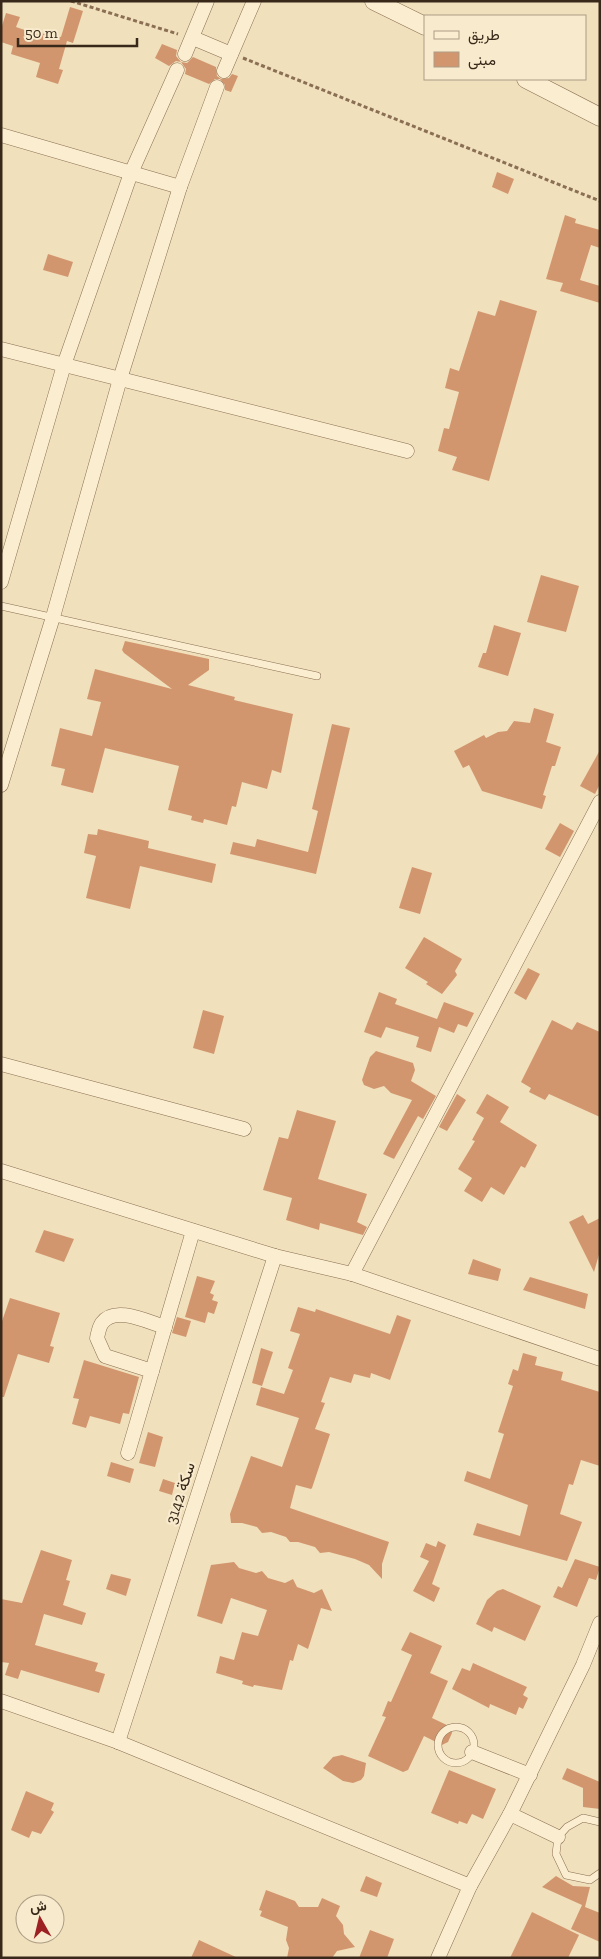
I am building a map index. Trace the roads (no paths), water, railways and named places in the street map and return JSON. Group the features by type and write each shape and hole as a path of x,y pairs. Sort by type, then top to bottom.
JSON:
{"street":[{"path":"185,54 207,1"},
{"path":"224,71 254,1"},
{"path":"374,1 424,26"},
{"path":"192,38 231,54"},
{"path":"1,582 64,364 131,173 177,70"},
{"path":"528,80 600,117"},
{"path":"1,785 53,617 120,379 180,187 217,87"},
{"path":"1,136 180,187"},
{"path":"1,349 407,451"},
{"path":"352,1274 600,802"},
{"path":"1,1064 244,1129"},
{"path":"1,1171 275,1256 352,1274 600,1359"},
{"path":"128,1453 193,1230"},
{"name":"سكة 3142","path":"118,1742 275,1256"},
{"path":"152,1370 105,1356 96,1338 101,1324 110,1316 121,1314 165,1327"},
{"path":"438,1958 470,1886 530,1775 583,1665 600,1623"},
{"path":"1,1701 118,1742 470,1886"},
{"path":"472,1752 530,1775"},
{"path":"510,1814 558,1837"}],"lane":[{"path":"1,606 317,676"},
{"path":"454,1726 467,1730 474,1742 472,1752 468,1758 459,1763 445,1759 438,1747 442,1734 454,1726"},
{"path":"600,1822 583,1818 567,1826 558,1837 556,1854 566,1875 590,1880 600,1873"}]}
